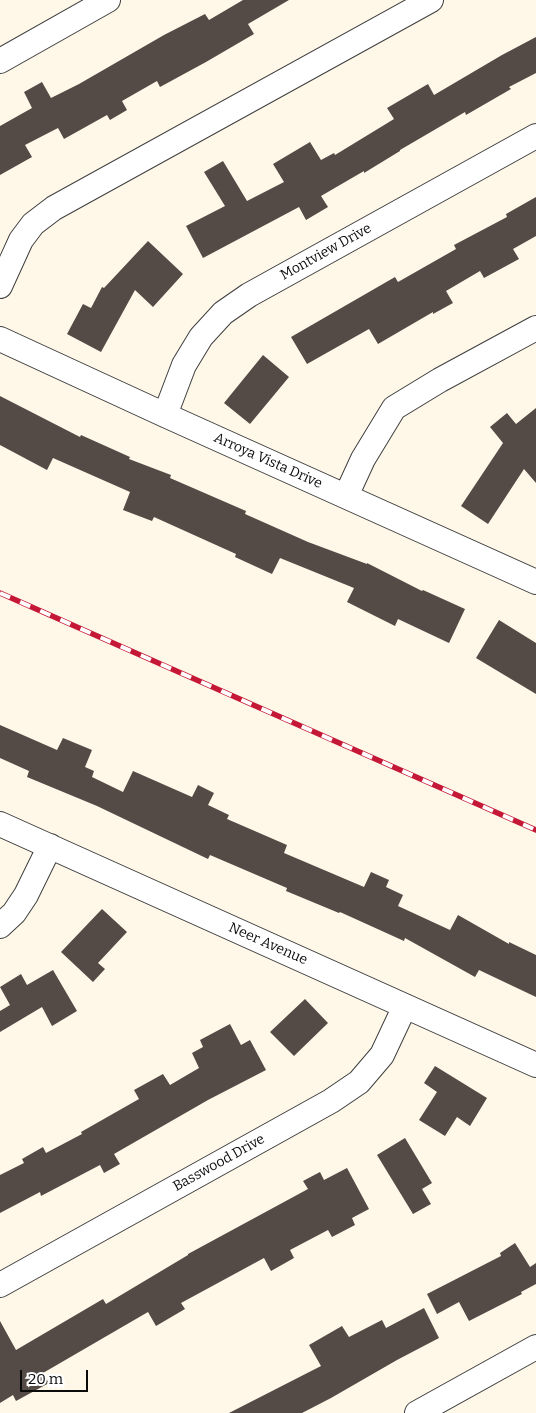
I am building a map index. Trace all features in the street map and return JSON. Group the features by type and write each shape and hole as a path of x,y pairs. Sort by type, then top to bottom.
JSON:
{"street":[{"path":"0,61 108,0"},
{"path":"0,286 21,240 33,224 54,208 431,0"},
{"name":"Montview Drive","path":"165,415 184,365 201,337 223,313 249,295 536,136"},
{"path":"346,496 363,459 394,408 440,380 536,328"},
{"name":"Arroya Vista Drive","path":"0,339 536,582"},
{"name":"Neer Avenue","path":"0,824 536,1065"},
{"path":"0,926 14,913 26,895 50,846"},
{"name":"Basswood Drive","path":"0,1285 331,1101 352,1087 382,1055 405,1006"},
{"path":"417,1413 536,1347"}],"building":[{"path":"243,0 289,0 248,24 254,34 160,87 157,81 122,101 127,110 110,120 107,115 64,139 58,128 25,145 32,157 0,175 0,126 32,108 24,92 42,82 51,98 205,14 209,20"},
{"path":"536,37 536,73 509,87 511,89 466,115 465,112 364,173 364,171 321,196 328,207 306,220 299,207 203,258 186,226 225,206 204,172 223,161 247,201 284,182 273,164 310,142 321,160 334,153 335,155 394,119 387,108 428,84 434,95"},
{"path":"536,197 536,236 513,249 519,259 484,278 480,271 446,291 453,303 433,314 433,312 378,344 369,329 307,364 291,337 395,277 398,282 456,249 454,245 507,217 506,214"},
{"path":"148,241 183,274 153,307 135,290 101,352 67,334 83,304 91,308 102,287 104,288"},
{"path":"263,355 289,377 250,424 224,403"},
{"path":"0,396 80,437 81,435 130,457 129,459 171,475 170,478 246,511 245,514 308,542 367,563 422,591 465,609 449,643 398,619 395,626 347,602 354,588 280,558 272,574 235,557 236,554 154,517 152,521 123,510 130,492 53,458 47,470 0,445"},
{"path":"536,408 536,483 524,469 488,524 461,506 503,443 490,427 507,413 516,424"},
{"path":"499,620 536,643 536,694 476,658"},
{"path":"0,725 57,750 63,738 92,750 85,767 94,771 92,777 123,792 133,771 192,797 198,785 214,793 208,805 229,815 227,819 287,845 284,853 364,887 371,872 389,880 386,887 403,895 398,906 450,930 458,915 509,944 509,942 536,955 536,997 479,970 475,977 405,938 404,941 340,912 286,891 287,888 210,855 208,859 97,806 27,777 29,771 0,758"},
{"path":"102,909 127,932 98,963 105,969 93,982 61,952"},
{"path":"53,970 77,1011 52,1026 42,1007 0,1032 0,1011 10,1005 0,987 21,974 27,985"},
{"path":"305,999 328,1023 294,1056 270,1032"},
{"path":"230,1024 241,1045 250,1040 266,1070 208,1100 114,1154 120,1164 104,1173 100,1165 41,1196 40,1192 0,1213 0,1175 24,1163 22,1159 43,1147 46,1153 82,1134 81,1132 139,1099 134,1090 163,1074 170,1085 199,1068 192,1053 203,1047 200,1040"},
{"path":"435,1066 487,1098 470,1126 457,1117 445,1136 419,1120 437,1092 424,1083"},
{"path":"405,1138 432,1183 422,1189 431,1204 413,1214 377,1155"},
{"path":"347,1168 369,1209 352,1218 355,1225 332,1237 328,1230 290,1250 294,1258 271,1271 264,1258 181,1303 185,1309 156,1326 148,1312 43,1373 49,1383 16,1401 13,1395 0,1403 0,1321 16,1350 103,1299 106,1304 188,1254 308,1189 303,1181 320,1172 324,1180"},
{"path":"515,1243 530,1267 536,1263 536,1284 521,1292 522,1294 469,1321 459,1302 437,1314 427,1294 501,1256 500,1253"},
{"path":"424,1308 439,1338 331,1398 302,1413 229,1413 321,1366 309,1345 342,1326 349,1337 382,1320 386,1328"}],"railway":[{"path":"0,593 536,830"}]}
